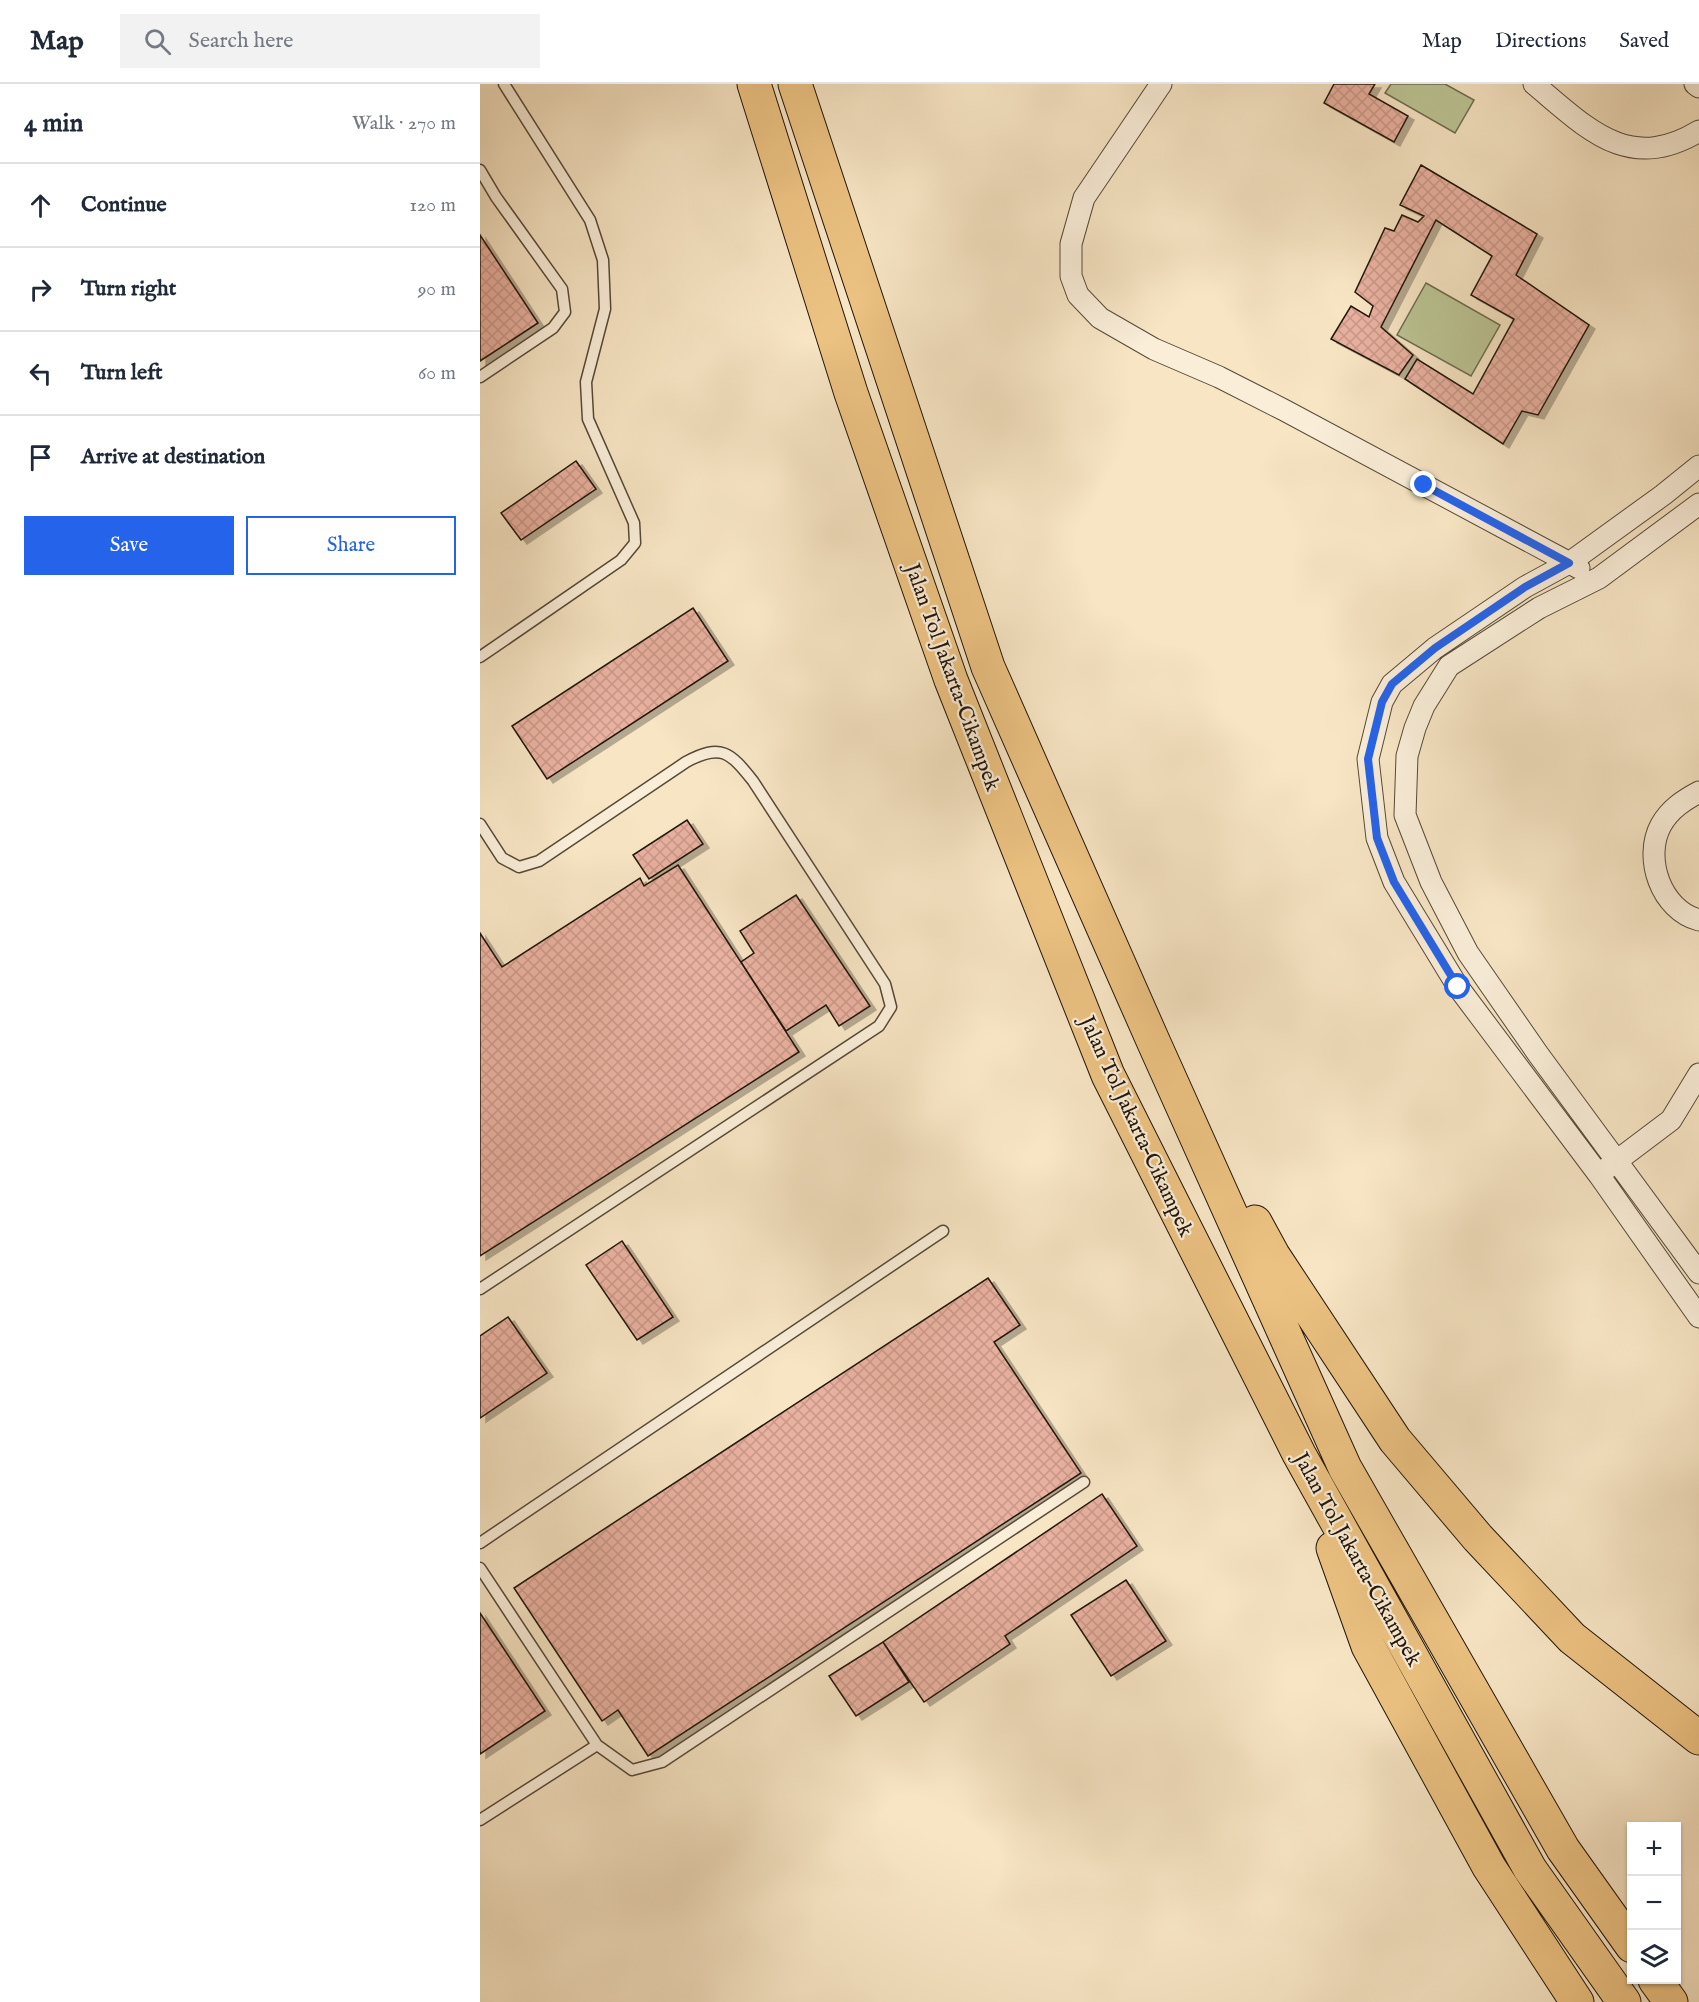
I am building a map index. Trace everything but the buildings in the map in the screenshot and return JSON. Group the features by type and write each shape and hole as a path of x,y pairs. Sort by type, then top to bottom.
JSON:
{"highway":[{"name":"Jalan Tol Jakarta–Cikampek","path":"754,84 851,393 951,680 1108,1074 1299,1454 1530,1869 1624,2002"},
{"name":"Jalan Tol Jakarta–Cikampek","path":"795,84 988,667 1154,1043 1345,1468 1563,1849 1627,1939"},
{"path":"1154,1043 1273,1255 1395,1440 1478,1538 1572,1638 1699,1738"},
{"path":"1299,1454 1368,1646 1489,1867 1577,2002"},
{"path":"1658,1984 1671,2002"}],"street":[{"path":"1161,84 1084,198 1071,244 1071,276 1078,295 1100,318 1154,349 1284,410 1599,578"},
{"path":"1534,84 1591,131 1636,150 1669,146 1699,131"},
{"path":"1695,84 1699,87"},
{"path":"1699,466 1569,563 1525,587 1435,648 1392,684 1382,702 1368,759 1377,838 1394,882 1458,987 1599,1175 1699,1317"},
{"path":"1699,504 1599,578 1539,608 1449,666 1424,706 1415,728 1407,756 1405,815 1431,882 1468,953 1538,1054 1699,1273"},
{"path":"1699,792 1677,804 1661,825 1654,851 1657,878 1670,902 1692,918 1699,920"},
{"path":"1599,1175 1671,1120 1699,1074"}],"lane":[{"path":"480,657 621,560 635,543 634,523 588,419 586,382 605,309 603,260 590,220 504,84"},
{"path":"480,170 496,197 562,289 565,312 554,328 480,377"},
{"path":"480,824 502,858 519,867 539,861 686,762 705,752 719,752 736,759 753,781 885,984 891,1007 879,1026 480,1289"},
{"path":"480,1543 944,1231"},
{"path":"480,1568 597,1745 633,1770 662,1762 1084,1482"},
{"path":"480,1820 597,1745"}],"green space":[{"path":"1391,84 1445,84 1474,100 1455,133 1385,93"},
{"path":"1426,283 1500,325 1471,376 1397,335"}],"route":[{"path":"1424,485 1569,563 1525,587 1435,648 1392,684 1382,702 1368,759 1377,838 1394,882 1458,987"}]}
